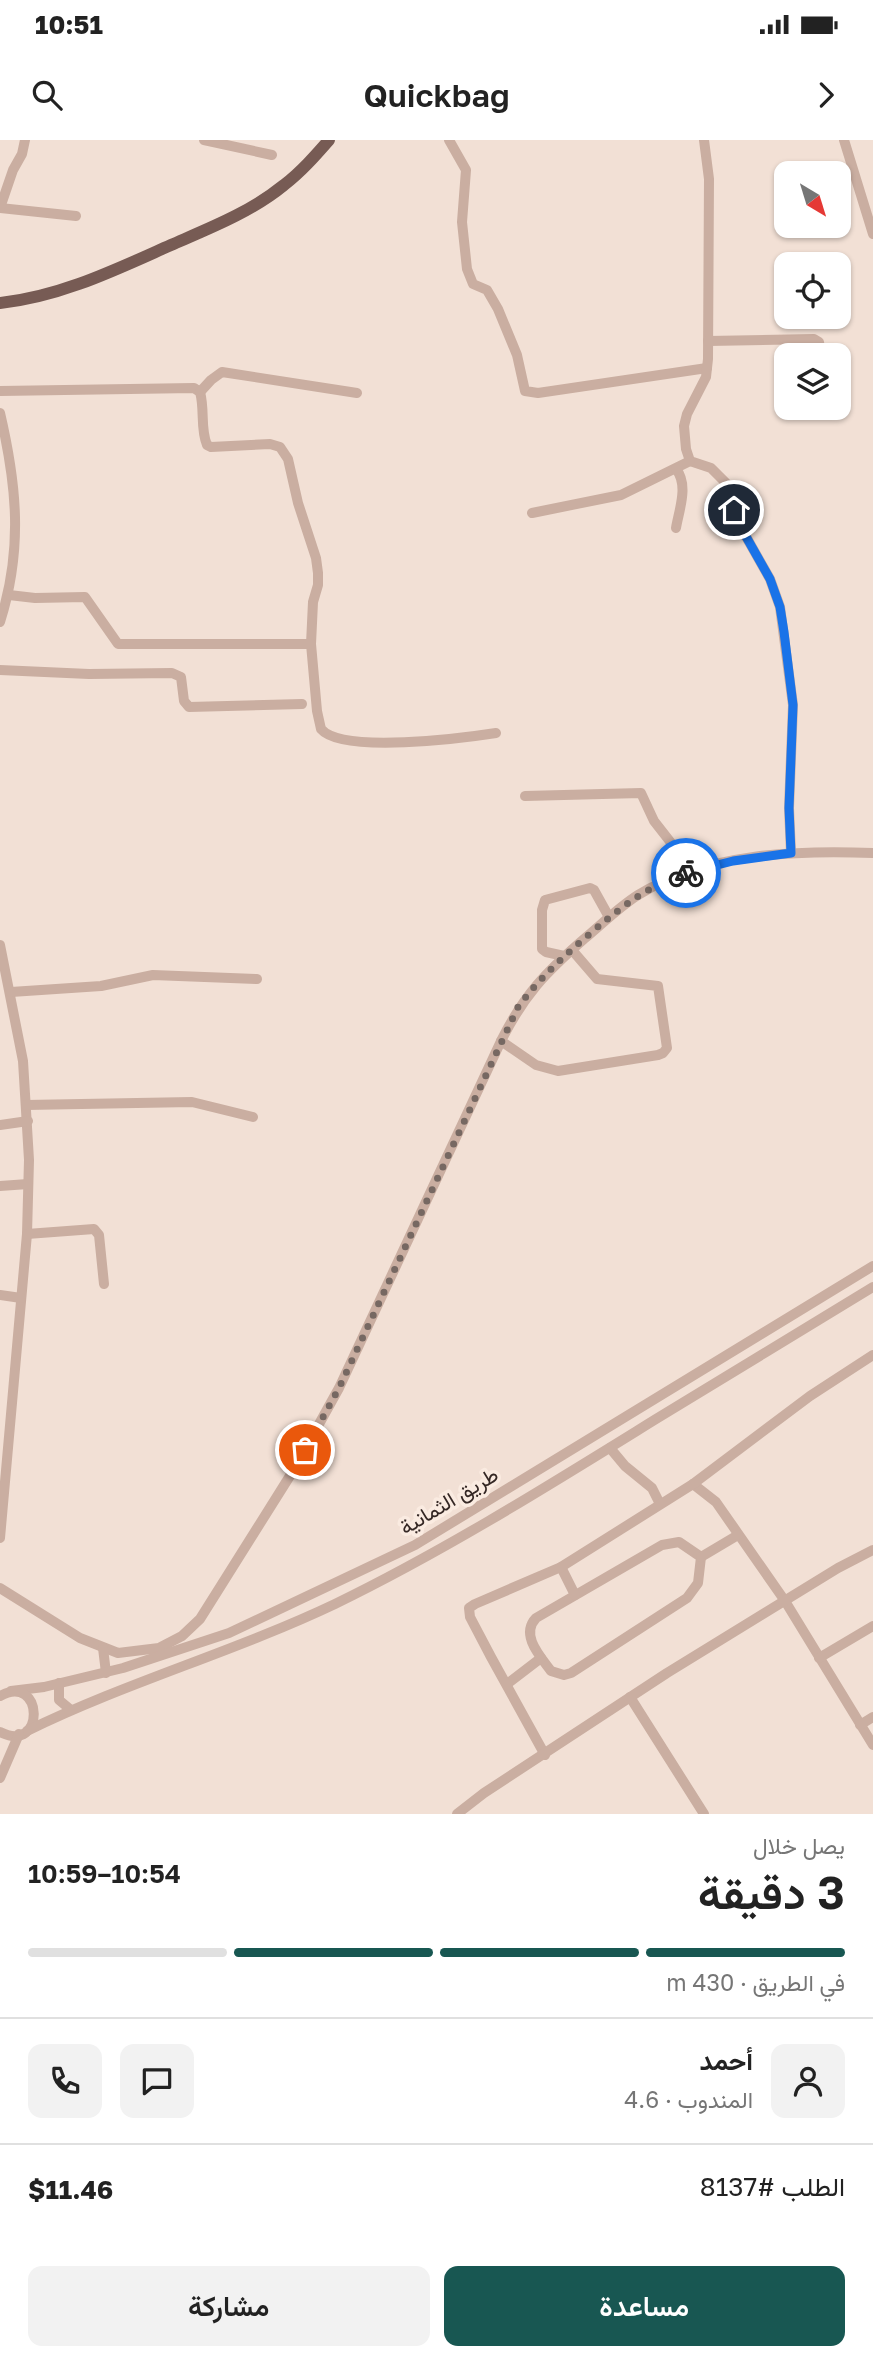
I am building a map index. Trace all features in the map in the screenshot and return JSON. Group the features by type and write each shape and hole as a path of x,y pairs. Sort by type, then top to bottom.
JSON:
{"main road":[{"path":"0,303 79,284 246,211 284,186 330,140"}],"street":[{"path":"25,140 23,153 13,170 0,208 76,216"},
{"path":"204,140 272,155"},
{"path":"449,140 467,176 461,222 467,269 473,284 486,290 498,309 517,355 525,391 538,393 707,368"},
{"path":"690,461 684,426 693,402 703,386 707,368 709,179 704,140"},
{"path":"844,140 873,234"},
{"path":"708,341 814,340 819,343"},
{"path":"200,393 222,372 357,393"},
{"path":"0,391 194,388 200,393 207,445 270,444 280,447 288,458 316,558 318,584 313,602 312,644 321,729 329,735 372,742 408,742 496,733"},
{"path":"0,413 11,459 15,501 15,553 9,595 0,622"},
{"path":"532,513 611,498 690,461 711,468 726,483 744,533 770,579 780,607 793,705 789,808 791,853"},
{"path":"676,469 682,476 683,485 676,528"},
{"path":"9,595 35,598 85,597 118,644 312,644"},
{"path":"0,670 89,674 172,673 181,677 184,701 189,707 302,704"},
{"path":"524,796 641,793 654,821 672,844 688,873"},
{"path":"0,1588 80,1638 118,1653 159,1648 190,1629 210,1605 293,1471 339,1388 500,1041 527,995 550,969 609,917 638,895 663,881 733,861 791,853 873,853"},
{"path":"500,1041 536,1065 558,1071 658,1055 665,1051 658,986 597,979 568,953 546,952 542,949 542,910 545,900 590,888 594,890 609,917"},
{"path":"0,944 23,1061 28,1121 27,1234 0,1538"},
{"path":"11,992 101,986 153,975 257,979"},
{"path":"26,1105 192,1102 253,1117"},
{"path":"0,1125 28,1121"},
{"path":"0,1186 28,1184"},
{"path":"27,1234 94,1229 99,1235 104,1284"},
{"name":"طريق الثمانية","path":"0,1696 106,1673 175,1653 229,1633 415,1545 873,1266"},
{"path":"0,1739 20,1734 120,1689 235,1648 334,1604 441,1549 873,1287"},
{"path":"0,1295 21,1298"},
{"path":"545,1755 470,1617 469,1608 561,1567 693,1485 810,1396 873,1355"},
{"path":"610,1448 625,1466 652,1488 660,1504"},
{"path":"693,1485 713,1499 785,1601 873,1745"},
{"path":"701,1557 738,1535"},
{"path":"679,1542 701,1557 700,1573 694,1591 668,1612 571,1673 564,1675 551,1671 530,1639 531,1623 662,1545 679,1542"},
{"path":"457,1814 484,1793 630,1697 838,1568 873,1550"},
{"path":"561,1567 575,1595"},
{"path":"819,1658 873,1626"},
{"path":"103,1648 106,1673"},
{"path":"507,1684 541,1658"},
{"path":"59,1683 59,1700 71,1710"},
{"path":"0,1778 20,1734 33,1724 35,1715 33,1705 23,1694 11,1692"},
{"path":"630,1697 705,1814"},
{"path":"860,1725 873,1717"},
{"path":"0,1732 20,1734"}],"way so far":[{"path":"305,1450 339,1388 518,1007 550,969 624,905 663,881 686,873"}],"route":[{"path":"686,873 733,861 791,853 789,808 793,705 780,607 770,579 734,510"}]}
